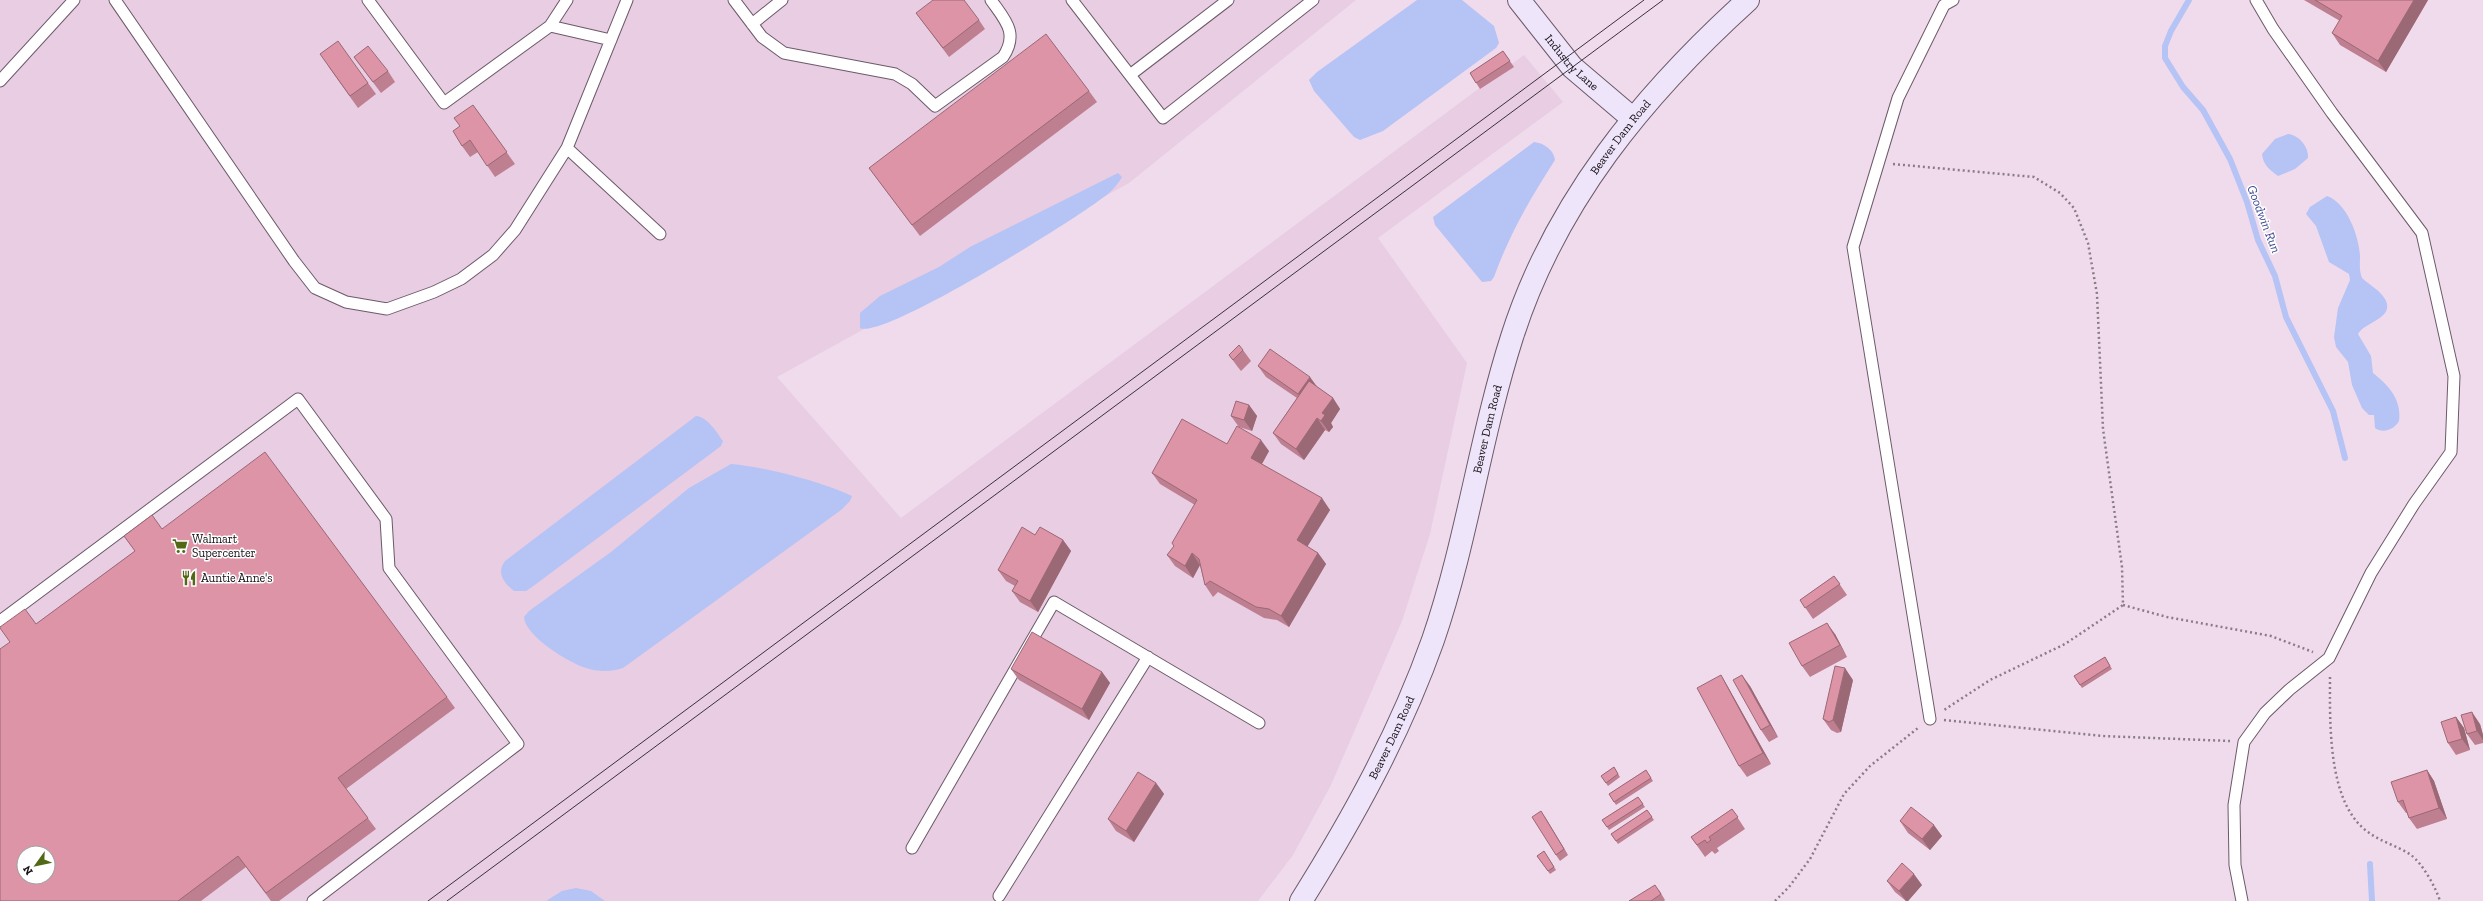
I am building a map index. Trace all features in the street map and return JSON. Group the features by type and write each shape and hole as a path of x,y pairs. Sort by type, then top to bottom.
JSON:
{"main road":[{"name":"Industry Lane","path":"1519,0 1572,67 1632,118"},
{"name":"Beaver Dam Road","path":"1301,901 1341,837 1370,783 1403,715 1427,655 1461,547 1501,376 1513,334 1532,286 1555,238 1578,197 1632,118 1696,48 1748,0"}],"lane":[{"path":"0,81 74,0"},
{"path":"115,0 294,261 315,288 346,302 387,309 434,292 461,279 493,255 515,230 567,148 627,0"},
{"path":"368,0 444,102 550,26 567,0"},
{"path":"734,0 762,37 784,53 895,74 912,84 935,106 1003,57 1011,45 1011,34 1006,20 991,0"},
{"path":"752,24 782,0"},
{"path":"1072,0 1163,118 1313,0"},
{"path":"1130,75 1228,0"},
{"path":"1930,719 1853,247 1898,98 1944,5 1953,0"},
{"path":"2242,901 2235,865 2234,805 2244,742 2265,713 2289,690 2330,658 2371,573 2414,504 2451,452 2454,376 2422,233 2273,29 2256,0"},
{"path":"550,26 611,40"},
{"path":"567,148 660,234"},
{"path":"0,620 298,399 386,519 389,568 518,744 313,901"},
{"path":"912,848 1054,602 1259,723"},
{"path":"999,896 1148,657"}],"path":[{"path":"1878,162 2034,177 2060,193 2074,208 2088,243 2097,294 2103,428 2122,568 2123,605"},
{"path":"1775,901 1789,887 1810,859 1844,794 1870,766 1930,719 1990,680 2029,659 2065,644 2123,605 2167,617 2271,636 2330,658 2331,736 2345,806 2366,832 2412,856 2436,887 2440,901"},
{"path":"1930,719 2102,736 2244,742"}],"shaded area":[{"path":"0,0 1356,0 1129,183 777,377 901,518 1524,55 1563,102 1378,238 1467,363 1430,534 1402,621 1331,785 1293,855 1258,901 0,901"}],"water":[{"path":"1417,0 1462,0 1494,26 1499,43 1496,48 1383,131 1360,140 1354,137 1314,91 1309,80 1317,72"},
{"path":"2288,134 2296,137 2302,142 2307,150 2308,158 2295,169 2278,176 2265,164 2262,154 2275,139"},
{"path":"1534,142 1551,150 1555,160 1521,217 1506,246 1494,277 1491,281 1482,282 1435,225 1433,217"},
{"path":"1118,173 1122,177 1107,195 1019,252 979,276 904,316 876,327 860,328 860,313 880,296 939,267 970,247"},
{"path":"2327,196 2340,206 2351,221 2359,248 2362,278 2380,292 2387,305 2386,311 2383,315 2366,326 2358,334 2371,356 2373,373 2384,382 2393,393 2398,406 2399,421 2395,426 2385,431 2375,428 2374,415 2369,415 2362,408 2352,385 2348,362 2336,347 2334,337 2338,308 2350,280 2349,274 2329,262 2316,226 2306,214 2310,207"},
{"path":"696,416 704,419 712,426 723,441 721,446 526,591 514,591 507,585 501,574 502,565 505,561"},
{"path":"731,464 760,468 792,476 839,490 852,496 850,501 841,510 623,668 600,671 578,665 549,648 532,632 526,624 524,617 529,611 611,552 689,488"},
{"path":"576,888 591,891 605,901 546,901 562,891"}],"building":[{"path":"933,0 964,0 979,20 943,48 916,13"},
{"path":"2315,0 2414,0 2378,61 2332,33 2342,16"},
{"path":"1046,34 1089,91 912,225 869,168"},
{"path":"338,41 368,83 350,96 320,54"},
{"path":"368,46 388,71 373,82 354,57"},
{"path":"1503,51 1510,61 1476,83 1470,73"},
{"path":"473,105 507,152 487,166 470,140 462,146 453,131 460,126 454,118"},
{"path":"1239,345 1243,350 1233,360 1229,355"},
{"path":"1270,349 1310,377 1298,394 1258,366"},
{"path":"1309,381 1333,398 1322,413 1325,415 1321,421 1317,418 1296,449 1273,433"},
{"path":"1236,401 1249,405 1244,420 1231,416"},
{"path":"1182,419 1227,444 1237,426 1261,440 1251,458 1322,498 1297,540 1318,553 1281,616 1269,609 1256,607 1210,581 1205,585 1199,559 1192,553 1185,566 1167,555 1174,546 1172,543 1197,500 1152,473"},
{"path":"265,452 447,697 338,778 368,818 266,893 238,856 178,901 0,901 0,649 10,642 0,627 25,609 36,624 135,551 124,536 152,515 162,529"},
{"path":"1022,527 1035,535 1040,527 1063,540 1030,601 1012,591 1018,581 998,570"},
{"path":"1834,576 1840,584 1805,608 1800,600"},
{"path":"1827,623 1840,645 1802,666 1789,643"},
{"path":"1032,632 1102,672 1082,709 1011,669"},
{"path":"2105,657 2110,666 2080,685 2074,676"},
{"path":"1835,666 1845,668 1833,720 1829,722 1823,719"},
{"path":"1721,675 1763,753 1739,766 1697,688"},
{"path":"1742,675 1770,725 1761,730 1733,680"},
{"path":"2472,712 2477,731 2467,734 2461,715"},
{"path":"2456,717 2462,739 2448,743 2441,722"},
{"path":"1614,767 1618,774 1606,783 1601,776"},
{"path":"1646,770 1651,778 1614,802 1609,794"},
{"path":"2427,770 2439,808 2409,818 2403,800 2398,802 2391,782"},
{"path":"1138,772 1156,783 1126,831 1108,819"},
{"path":"1638,797 1643,804 1607,827 1602,820"},
{"path":"1911,807 1934,825 1922,839 1900,821"},
{"path":"1732,809 1738,817 1709,837 1711,840 1707,843 1705,840 1697,845 1691,837"},
{"path":"1647,810 1652,817 1616,841 1611,834"},
{"path":"1541,811 1564,849 1556,855 1532,817"},
{"path":"1544,851 1554,867 1548,871 1537,856"},
{"path":"1902,863 1914,874 1899,891 1887,881"},
{"path":"1655,885 1661,894 1651,901 1629,901"}],"waterway":[{"name":"Goodwin Run","path":"2189,0 2171,31 2165,46 2165,58 2183,87 2203,110 2230,159 2247,202 2258,240 2275,276 2286,317 2333,411 2345,458"},
{"name":"Goodwin Run","path":"2370,864 2372,901"}],"tram line":[{"path":"428,901 1644,0"},
{"path":"447,901 1663,0"}],"place":[{"name":"Walmart Supercenter","path":"180,546"},
{"name":"Auntie Anne's","path":"189,578"}]}
